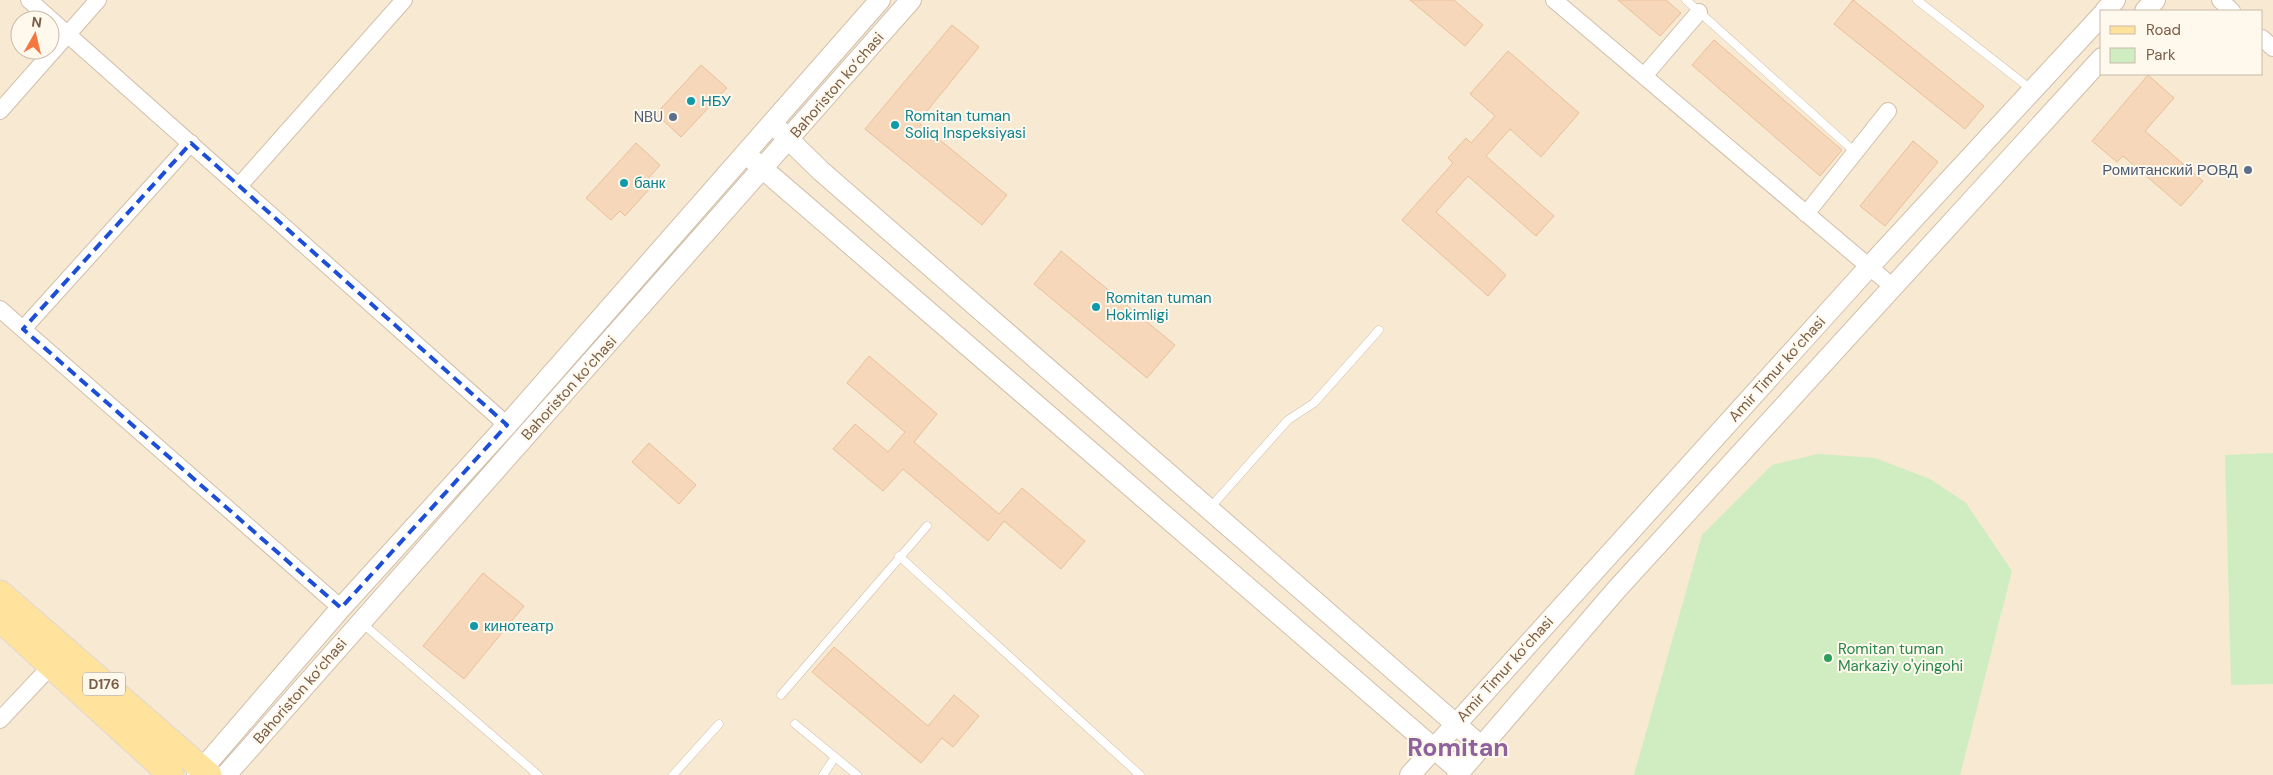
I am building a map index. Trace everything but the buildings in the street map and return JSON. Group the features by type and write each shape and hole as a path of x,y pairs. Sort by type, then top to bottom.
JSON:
{"main road":[{"name":"D176","path":"0,593 203,773"},
{"name":"D176","path":"0,619 171,775"}],"street":[{"path":"29,0 507,425"},
{"path":"0,111 98,0"},
{"path":"239,186 404,0"},
{"name":"Bahoriston ko‘chasi","path":"203,773 341,608 507,425 880,0"},
{"name":"Bahoriston ko‘chasi","path":"226,775 911,0"},
{"path":"1554,0 1893,287"},
{"path":"2106,10 2115,0"},
{"path":"2146,10 2155,0"},
{"path":"2220,0 2231,10"},
{"path":"1644,76 1699,12"},
{"name":"Amir Timur ko‘chasi","path":"1410,775 1869,267 2100,17"},
{"path":"2263,39 2273,48"},
{"name":"Amir Timur ko‘chasi","path":"1458,773 1617,589 2100,60"},
{"path":"1806,214 1888,111"},
{"path":"772,124 821,171 1454,725 1482,747"},
{"path":"23,329 191,143"},
{"path":"745,153 1434,750 1458,773"},
{"path":"0,309 341,608"},
{"path":"0,720 51,666"}],"lane":[{"path":"1686,0 1855,152"},
{"path":"1917,0 2032,90"},
{"path":"1208,510 1288,420 1314,403 1378,330"},
{"path":"782,695 899,556 927,526"},
{"path":"899,556 1140,775"},
{"path":"361,621 538,775"},
{"path":"673,775 719,724"},
{"path":"794,724 857,775"},
{"path":"823,775 835,757"}],"highlighted area":[{"path":"191,143 507,425 341,608 23,329"}],"shaded area":[{"name":"Romitan","path":"0,0 2273,0 2273,775 0,775"}],"green space":[{"path":"2273,453 2273,684 2231,685 2225,455"},
{"name":"Romitan tuman Markaziy o'yingohi","path":"1818,454 1875,458 1930,479 1966,503 2012,571 1960,775 1634,775 1702,535 1772,465"}],"place":[{"name":"НБУ","path":"691,101"},
{"name":"NBU","path":"673,117"},
{"name":"Romitan tuman Soliq Inspeksiyasi","path":"895,125"},
{"name":"Ромитанский РОВД","path":"2248,170"},
{"name":"банк","path":"624,183"},
{"name":"Romitan tuman Hokimligi","path":"1096,307"},
{"name":"кинотеатр","path":"474,626"},
{"name":"Romitan tuman Markaziy o'yingohi","path":"1828,658"}],"district":[{"name":"Romitan","path":"1458,747"}]}
